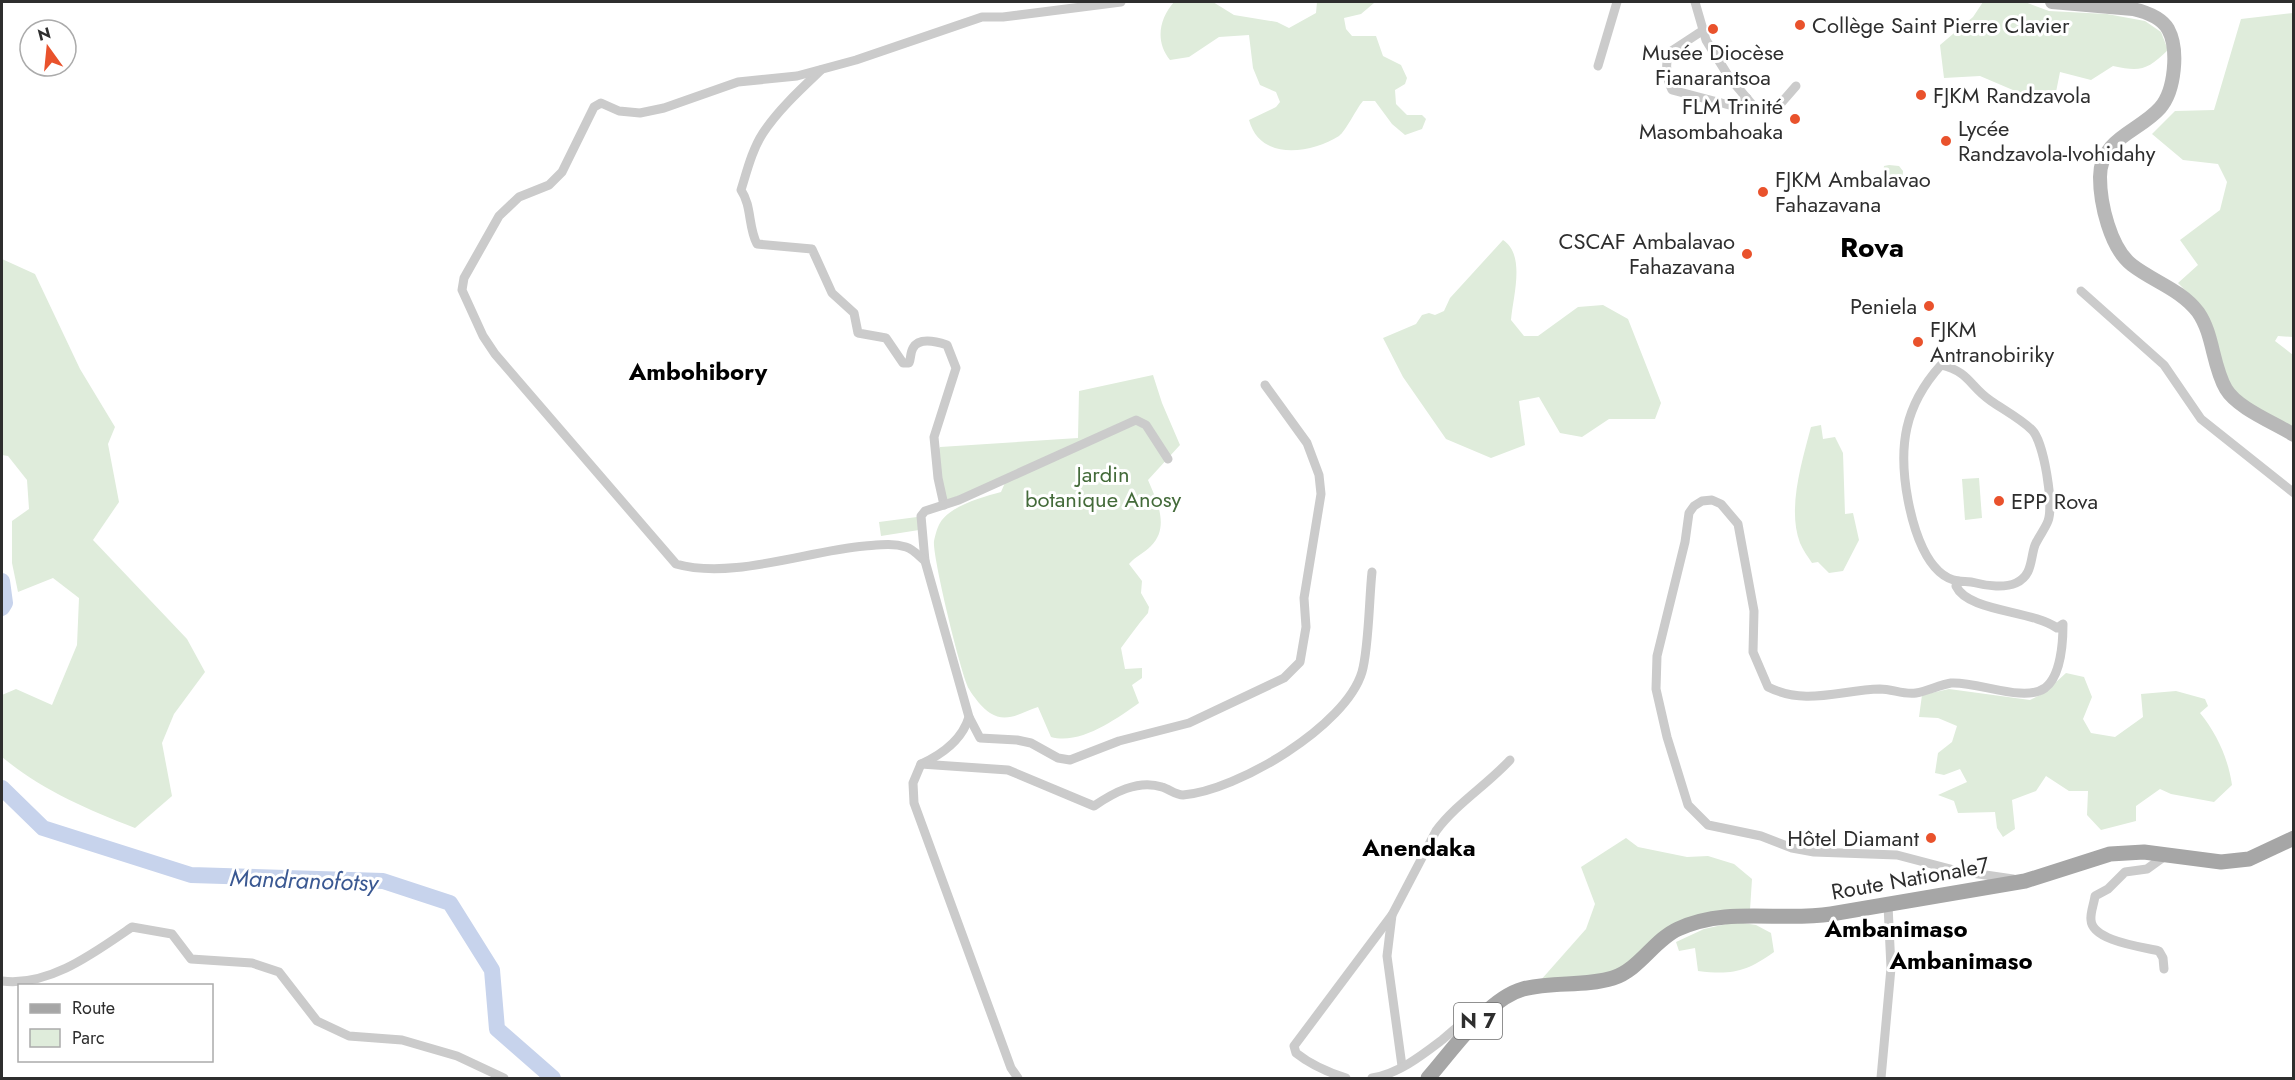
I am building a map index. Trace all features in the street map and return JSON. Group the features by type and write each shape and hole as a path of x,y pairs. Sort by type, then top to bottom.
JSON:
{"main road":[{"name":"Route Nationale7","path":"1483,1016 1502,998 1522,989 1597,983 1617,977 1664,936 1708,919 1744,914 1809,917 1888,905 2025,881 2110,854 2132,851 2221,862 2249,859 2294,838"},
{"name":"N 7","path":"1428,1078 1483,1016"}],"street":[{"path":"925,561 909,548 892,544 851,548 744,566 694,569 676,564 495,354 483,336 462,290 464,278 499,216 519,197 549,184 562,172 594,107 601,103 619,111 640,113 664,108 738,82 797,76 856,60 982,17 1003,18 1121,2"},
{"path":"1598,66 1617,2"},
{"path":"1695,2 1702,31 1729,77 1755,108 1766,111 1775,110 1796,86"},
{"path":"2052,2 2133,9 2146,12 2167,28 2172,42 2174,65 2162,106 2115,141 2101,163 2102,196 2111,229 2120,252 2131,264 2182,295 2199,314 2207,329 2227,391 2236,400 2294,435"},
{"path":"1702,31 1670,52 1667,57 1668,83 1672,90 1733,106 1747,98"},
{"path":"822,69 795,95 763,133 750,160 741,190 747,199 752,234 757,244 812,249 832,293 854,313 858,333 886,338 903,363 909,363 913,348 919,343 934,341 947,345 956,368 934,437 938,478 944,505"},
{"path":"2081,291 2164,365 2201,419 2294,493"},
{"path":"1941,365 1966,375 1982,395 2033,430 2043,447 2051,508 2048,521 2034,548 2032,564 2027,574 2017,583 1989,585 1958,581 1938,569 1919,538 1909,503 1902,453 1912,413 1929,379 1941,365"},
{"path":"1168,459 1146,425 1136,420 944,505 925,511 921,516 925,561 969,717 980,738 1024,741 1058,758 1070,760 1119,741 1189,723 1276,682 1293,671 1300,662 1306,627 1304,598 1321,494 1319,475 1307,443 1265,385"},
{"path":"1958,581 1956,586 1958,591 1981,604 2047,621 2057,628 2063,624 2060,659 2053,680 2045,688 2026,694 1968,683 1952,683 1917,693 1878,689 1833,696 1791,696 1768,687 1753,652 1754,611 1738,524 1721,504 1712,500 1702,501 1689,513 1685,542 1657,656 1656,689 1669,747 1688,805 1708,825 1761,836 1792,848 1814,852 1897,855 1958,871 2025,881"},
{"path":"921,764 997,767 1094,806 1114,792 1146,785 1163,787 1181,795 1216,786 1268,765 1335,715 1354,689 1362,672 1372,572"},
{"path":"969,717 965,730 942,754 921,764 913,783 914,803 1011,1068 1018,1078"},
{"path":"1346,1078 1325,1072 1296,1053 1294,1047 1392,915 1436,831 1445,819 1489,783 1510,760"},
{"path":"2164,969 2163,958 2159,951 2107,939 2093,927 2091,920 2095,896 2108,889 2125,872 2147,869 2165,856"},
{"path":"1881,1078 1891,968 1888,905"},
{"path":"1392,915 1386,956 1402,1066"},
{"path":"2,981 17,983 52,975 132,927 172,934 191,959 252,963 279,972 317,1021 349,1036 402,1040 457,1056 504,1078"},
{"path":"1372,1078 1422,1056 1466,1021 1483,1016"}],"green space":[{"path":"1174,2 1213,2 1234,15 1277,22 1289,28 1316,13 1317,2 1404,2 1374,3 1361,14 1344,18 1346,29 1352,36 1376,36 1383,56 1401,65 1407,78 1405,84 1395,90 1396,104 1407,115 1422,115 1426,119 1422,129 1405,135 1392,124 1375,101 1363,101 1339,136 1301,150 1275,148 1255,133 1249,120 1276,107 1280,102 1276,92 1260,85 1253,68 1249,35 1219,37 1189,57 1170,60 1162,46 1161,31 1165,16"},
{"path":"1983,2 2025,2 2049,11 2107,14 2145,21 2161,32 2168,50 2143,68 2130,69 2113,66 2091,80 2060,72 2054,102 2039,101 1980,76 1944,78 1940,45 1973,17"},
{"path":"2293,13 2293,337 2278,336 2275,341 2293,355 2293,430 2235,397 2198,303 2178,283 2198,265 2180,240 2220,210 2227,182 2218,164 2183,160 2152,134 2175,111 2214,110 2241,19"},
{"path":"1884,166 1899,166 1903,171 1902,186 1889,190 1881,189"},
{"path":"1503,240 1514,255 1516,266 1511,320 1524,336 1538,336 1578,307 1603,305 1628,319 1661,403 1655,419 1609,419 1582,437 1560,433 1539,397 1519,401 1525,445 1491,458 1446,439 1403,377 1383,338 1416,324 1422,315 1429,313 1435,315 1444,311 1450,298"},
{"path":"2,259 35,274 80,369 115,427 108,444 119,502 93,540 187,639 205,672 174,714 162,743 172,796 135,828 65,798 17,769 2,757 2,695 16,689 52,705 77,645 79,598 53,578 18,592 12,563 12,521 29,509 27,480 8,456 2,455"},
{"name":"Jardin botanique Anosy","path":"1153,375 1180,445 1148,480 1160,514 1160,531 1157,539 1129,564 1142,581 1141,593 1149,607 1148,613 1121,648 1125,669 1142,668 1142,678 1132,685 1139,703 1109,723 1086,734 1074,737 1051,737 1038,707 1014,716 996,716 978,702 965,679 942,590 934,541 939,525 945,517 967,503 1001,492 1007,478 945,501 938,451 940,447 1078,438 1079,391"},
{"path":"1821,425 1823,439 1835,437 1843,453 1845,514 1853,513 1859,540 1843,571 1829,573 1818,562 1812,563 1804,551 1796,530 1795,515 1797,485 1811,427"},
{"path":"1979,478 1982,518 1965,520 1962,479"},
{"path":"917,517 919,530 881,536 879,522"},
{"path":"2066,673 2084,677 2092,697 2083,719 2091,733 2115,737 2143,717 2141,694 2176,691 2205,699 2208,706 2200,713 2212,729 2221,747 2232,785 2214,802 2171,794 2160,789 2136,806 2136,821 2101,830 2087,815 2088,791 2069,791 2046,776 2036,791 2012,800 2015,829 2003,837 1997,828 1995,812 1958,813 1954,801 1938,795 1967,782 1960,769 1944,775 1935,773 1938,753 1952,742 1957,726 1938,718 1919,717 1922,695 1949,689 2030,700 2044,693"},
{"path":"1626,838 1638,847 1687,857 1708,856 1734,864 1752,879 1750,910 1701,916 1610,979 1540,981 1586,929 1595,904 1581,867"},
{"path":"1736,922 1756,925 1771,933 1774,952 1747,968 1720,973 1698,971 1695,948 1679,951 1676,942 1704,929"}],"waterway":[{"name":"Mandranofotsy","path":"2,581 5,603 2,608"},
{"name":"Mandranofotsy","path":"2,788 43,828 191,875 383,881 450,903 492,970 497,1029 553,1078"}],"place":[{"name":"Collège Saint Pierre Clavier","path":"1800,25"},
{"name":"Musée Diocèse Fianarantsoa","path":"1713,29"},
{"name":"FJKM Randzavola","path":"1921,95"},
{"name":"FLM Trinité Masombahoaka","path":"1795,119"},
{"name":"Lycée Randzavola-Ivohidahy","path":"1946,141"},
{"name":"FJKM Ambalavao Fahazavana","path":"1763,192"},
{"name":"CSCAF Ambalavao Fahazavana","path":"1747,254"},
{"name":"Peniela","path":"1929,306"},
{"name":"FJKM Antranobiriky","path":"1918,342"},
{"name":"EPP Rova","path":"1999,501"},
{"name":"Hôtel Diamant","path":"1931,838"}],"district":[{"name":"Rova","path":"1872,247"},
{"name":"Ambohibory","path":"698,371"},
{"name":"Anendaka","path":"1419,847"},
{"name":"Ambanimaso","path":"1896,928"},
{"name":"Ambanimaso","path":"1961,960"}]}
